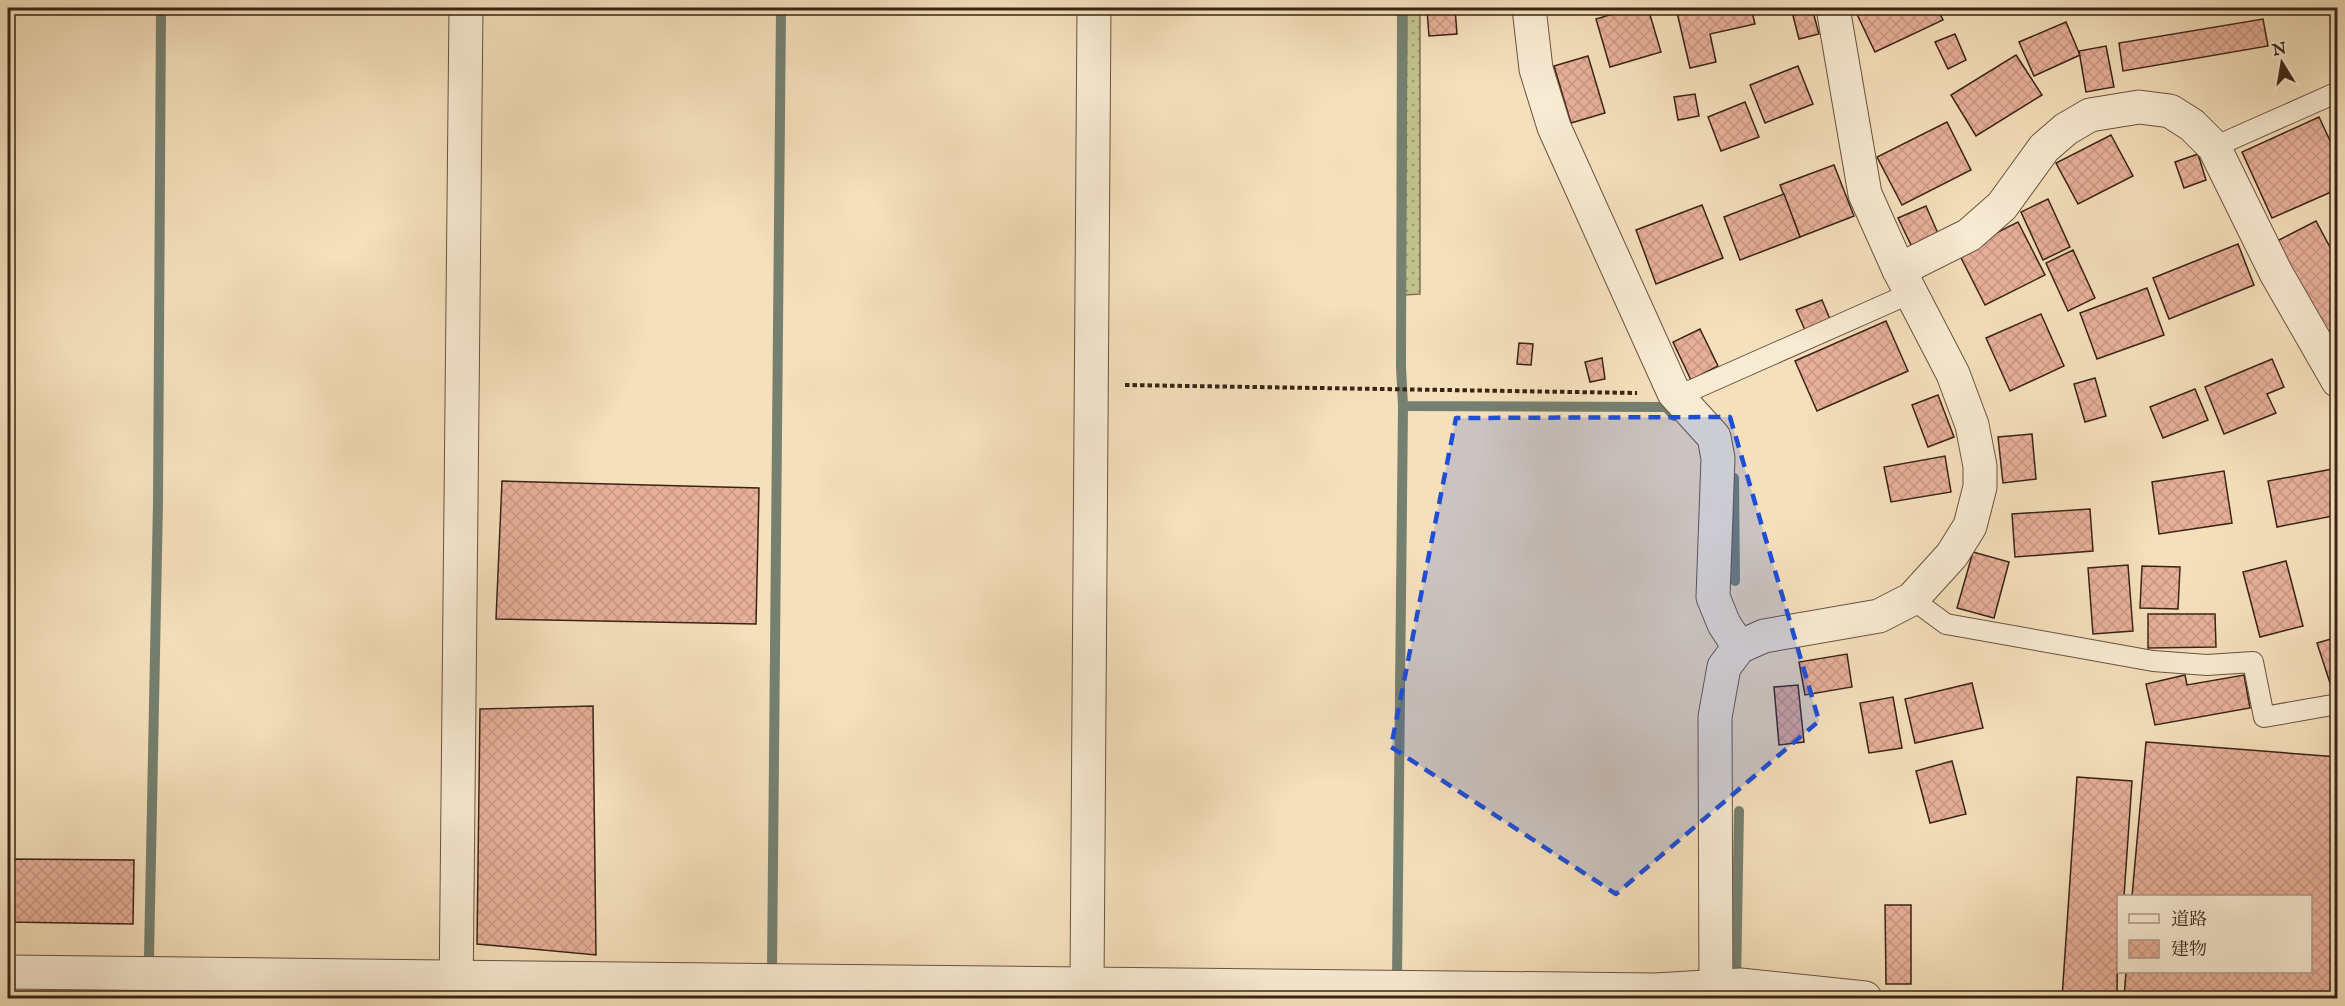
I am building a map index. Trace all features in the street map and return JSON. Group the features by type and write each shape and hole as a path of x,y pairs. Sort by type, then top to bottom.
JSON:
{"street":[{"path":"456,987 466,8"},
{"path":"1087,992 1094,8"},
{"path":"1529,8 1536,69 1554,128 1674,393 1714,437 1718,458 1713,597 1724,624 1739,647"},
{"path":"1716,992 1715,717 1724,667 1739,647 1764,636 1880,616 1912,599 1952,555 1970,526 1980,487 1980,466 1972,425 1953,374 1905,281 1865,194 1833,8"},
{"path":"1905,281 1969,235 2002,206 2044,148 2066,129 2090,115 2139,107 2170,111 2192,125 2214,147 2276,273 2337,381"},
{"path":"8,972 456,987 1087,992 1655,990 1716,992 1740,985 1865,999"}],"lane":[{"path":"2214,147 2337,92"},
{"path":"1674,393 1692,390 1905,281"},
{"path":"1912,599 1946,624 2153,661 2207,664 2253,662 2264,717 2337,704"}],"path":[{"path":"1091,385 1674,393"}],"highlighted area":[{"path":"1730,417 1819,721 1616,894 1391,747 1456,418"}],"green space":[{"path":"1407,8 1420,8 1420,294 1405,295"}],"building":[{"path":"1455,8 1457,34 1429,36 1427,10"},
{"path":"1633,8 1648,8 1661,52 1610,67 1596,19"},
{"path":"1676,8 1751,8 1755,24 1710,34 1716,62 1690,68"},
{"path":"1791,8 1812,8 1819,34 1799,39"},
{"path":"1854,8 1937,8 1943,20 1875,52"},
{"path":"2263,19 2268,46 2123,71 2119,43"},
{"path":"2066,22 2080,55 2034,76 2019,42"},
{"path":"1955,34 1966,60 1948,69 1935,42"},
{"path":"2106,46 2114,87 2086,92 2079,51"},
{"path":"2016,55 2042,95 1976,136 1951,95"},
{"path":"1588,56 1605,113 1571,123 1554,66"},
{"path":"1798,66 1813,104 1765,123 1750,85"},
{"path":"1695,94 1699,116 1678,120 1674,97"},
{"path":"1745,102 1759,137 1721,151 1708,117"},
{"path":"2319,117 2338,158 2338,189 2272,218 2242,152"},
{"path":"1947,122 1971,170 1902,205 1877,157"},
{"path":"2111,135 2133,176 2078,204 2056,163"},
{"path":"2198,154 2206,180 2184,188 2175,162"},
{"path":"1834,165 1854,216 1800,237 1780,185"},
{"path":"1784,194 1800,237 1740,260 1724,217"},
{"path":"2048,199 2070,247 2043,260 2021,212"},
{"path":"1702,205 1723,258 1656,284 1636,230"},
{"path":"1926,206 1940,238 1920,247 1911,245 1898,218"},
{"path":"2316,221 2338,262 2338,342 2332,345 2277,241"},
{"path":"2018,222 2045,275 1985,305 1958,252"},
{"path":"2238,244 2254,285 2169,319 2153,278"},
{"path":"2073,250 2095,298 2068,311 2046,263"},
{"path":"2147,288 2164,335 2097,359 2080,313"},
{"path":"1822,300 1830,319 1805,330 1796,310"},
{"path":"2041,314 2064,366 2010,391 1986,338"},
{"path":"1886,321 1908,371 1817,411 1795,361"},
{"path":"1700,329 1718,366 1691,380 1673,342"},
{"path":"1519,343 1533,344 1531,365 1517,364"},
{"path":"1602,358 1605,379 1590,382 1585,362"},
{"path":"2272,359 2284,387 2267,394 2276,413 2224,434 2205,387"},
{"path":"2095,378 2106,416 2085,422 2074,384"},
{"path":"2195,389 2208,420 2163,438 2150,407"},
{"path":"1938,395 1954,437 1928,447 1912,405"},
{"path":"2032,434 2036,479 2003,483 1998,437"},
{"path":"1945,456 1951,492 1891,502 1884,467"},
{"path":"2338,468 2338,515 2277,527 2268,481"},
{"path":"2224,471 2232,523 2159,534 2152,482"},
{"path":"502,481 759,488 756,624 496,619"},
{"path":"2090,509 2093,551 2015,557 2012,514"},
{"path":"1973,552 2009,562 1994,618 1957,608"},
{"path":"2286,561 2303,626 2260,637 2243,572"},
{"path":"2128,565 2133,631 2093,634 2088,568"},
{"path":"2142,566 2180,567 2178,609 2140,608"},
{"path":"2148,614 2215,614 2216,647 2148,648"},
{"path":"2338,637 2338,684 2331,686 2317,643"},
{"path":"1847,654 1852,687 1805,695 1799,662"},
{"path":"2185,675 2187,685 2244,675 2250,708 2155,725 2146,684"},
{"path":"1972,683 1983,728 1915,743 1905,699"},
{"path":"1798,685 1804,742 1779,745 1774,687"},
{"path":"1893,697 1902,748 1869,753 1860,703"},
{"path":"593,706 596,955 477,944 480,709"},
{"path":"2146,742 2338,757 2338,998 2124,998 2126,973 2312,973 2312,895 2132,895"},
{"path":"1952,761 1966,814 1930,823 1916,771"},
{"path":"2077,777 2132,781 2124,895 2117,895 2117,998 2062,998"},
{"path":"8,859 134,860 133,924 8,922"},
{"path":"1885,905 1911,905 1911,984 1886,984"}],"waterway":[{"path":"149,956 158,503 161,8"},
{"path":"772,969 781,8"},
{"path":"1402,8 1401,367 1403,406 1666,407 1674,416"},
{"path":"1397,979 1403,406"},
{"path":"1734,478 1735,581"},
{"path":"1736,982 1739,811"}]}
